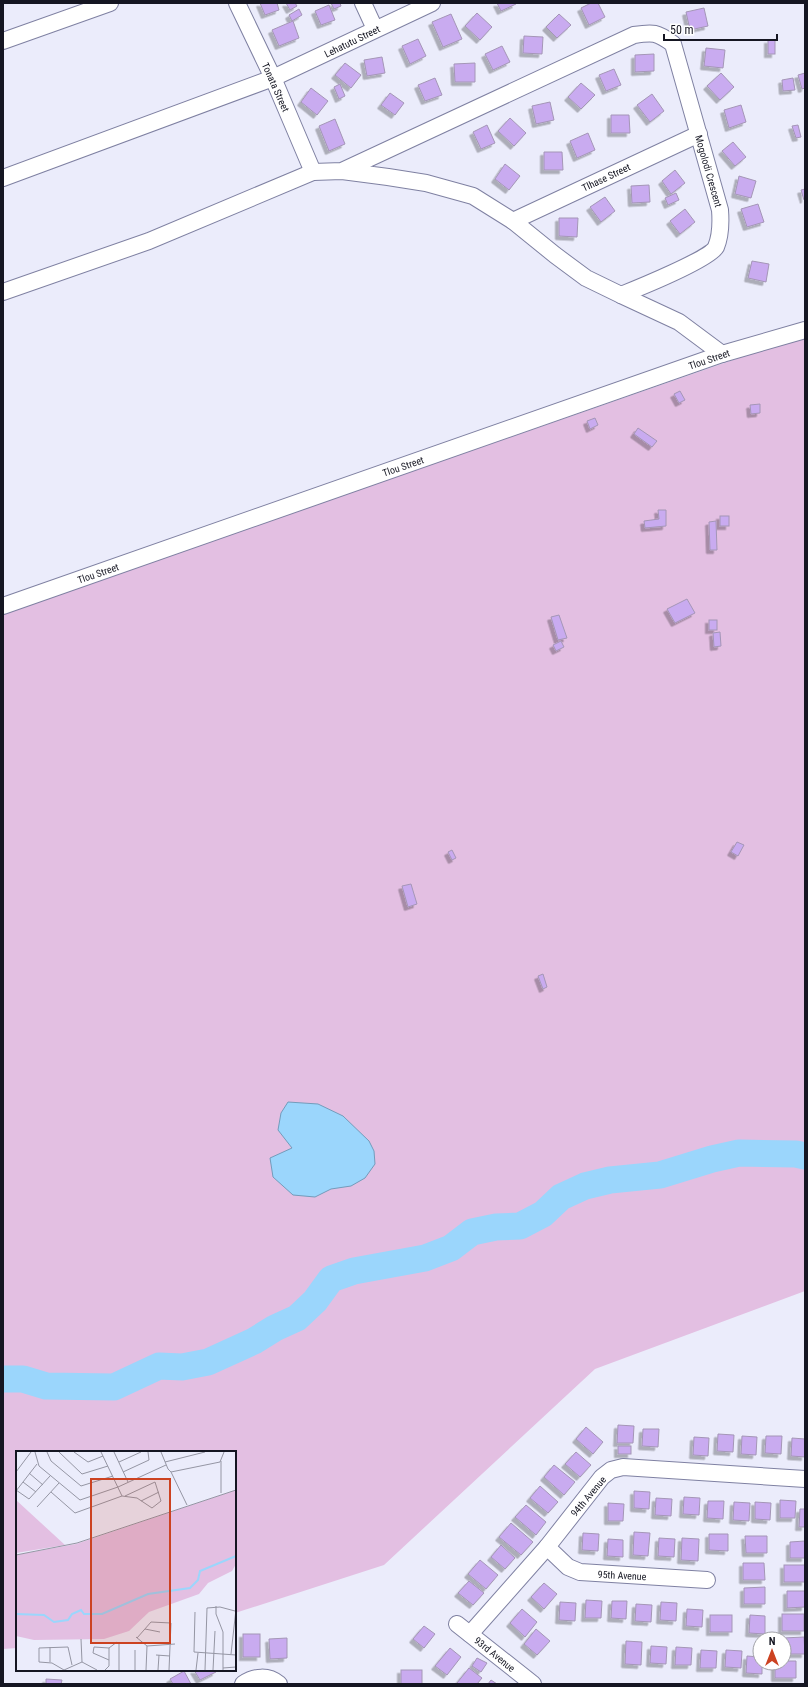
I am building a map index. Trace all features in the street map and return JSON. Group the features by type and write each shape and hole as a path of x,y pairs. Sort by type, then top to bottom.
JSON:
{"street":[{"path":"3,41 110,3"},
{"name":"Tonata Street","path":"237,3 274,78 313,172"},
{"path":"363,3 375,30"},
{"name":"Lehatutu Street","path":"3,178 274,78 432,3"},
{"name":"Mogolodi Crescent","path":"313,172 342,171 426,182 473,196 512,221 586,278 620,295 653,283 705,256 716,248 721,229 720,210 673,44 662,36 652,32 634,35 342,171"},
{"name":"Tlhase Street","path":"512,221 699,134"},
{"path":"3,292 149,241 313,172"},
{"path":"620,295 679,322 722,354"},
{"name":"Tlou Street","path":"3,606 722,354 805,330"},
{"name":"94th Avenue","path":"470,1634 547,1547 602,1477 610,1470 623,1467 805,1479"},
{"name":"95th Avenue","path":"547,1547 568,1567 580,1572 707,1580"},
{"name":"93rd Avenue","path":"457,1624 533,1684"},
{"path":"244,1684 248,1680 262,1677 270,1678 279,1684"}],"shaded area":[{"path":"805,335 805,1291 595,1369 384,1565 236,1613 236,1451 16,1451 16,1648 3,1649 3,613"}],"water":[{"path":"288,1102 318,1104 343,1116 369,1141 374,1151 375,1164 365,1178 351,1186 331,1189 315,1197 293,1195 273,1177 270,1158 292,1148 278,1130 281,1113"}],"building":[{"path":"260,3 277,3 279,10 265,15"},
{"path":"286,3 295,3 297,6 290,10"},
{"path":"331,3 340,3 341,6 334,9"},
{"path":"497,3 515,3 516,4 501,11"},
{"path":"591,3 598,3 605,17 589,25 581,8"},
{"path":"329,5 335,20 321,25 315,11"},
{"path":"704,8 708,26 690,30 686,12"},
{"path":"299,9 302,15 292,21 289,15"},
{"path":"477,13 492,27 480,40 465,26"},
{"path":"451,14 462,39 443,47 432,22"},
{"path":"559,14 571,25 557,38 546,27"},
{"path":"293,21 299,38 279,46 272,30"},
{"path":"524,36 543,37 542,54 523,53"},
{"path":"418,39 426,56 410,64 402,46"},
{"path":"768,40 775,40 775,54 768,54"},
{"path":"502,46 510,62 493,70 485,54"},
{"path":"706,48 725,50 723,68 704,66"},
{"path":"654,54 654,71 635,72 635,55"},
{"path":"382,57 385,73 367,76 364,60"},
{"path":"345,63 361,75 351,88 335,75"},
{"path":"475,63 475,82 455,82 454,64"},
{"path":"614,69 621,85 606,91 599,75"},
{"path":"721,73 734,87 720,100 707,86"},
{"path":"805,73 805,88 802,89 798,75"},
{"path":"435,78 442,95 425,101 418,85"},
{"path":"793,78 795,90 783,91 782,80"},
{"path":"581,83 595,95 581,109 568,97"},
{"path":"340,84 345,96 339,99 334,87"},
{"path":"311,88 328,101 317,115 301,102"},
{"path":"390,93 404,103 395,115 381,105"},
{"path":"652,94 664,111 650,122 637,105"},
{"path":"550,102 554,120 536,124 532,106"},
{"path":"741,105 746,122 729,128 724,110"},
{"path":"611,115 629,115 630,133 611,133"},
{"path":"510,118 526,133 514,146 498,131"},
{"path":"335,119 345,144 329,151 319,126"},
{"path":"487,125 495,143 481,149 473,132"},
{"path":"798,125 801,137 796,138 792,126"},
{"path":"588,133 595,150 577,158 570,141"},
{"path":"733,142 746,157 735,166 722,151"},
{"path":"544,152 562,152 563,170 544,170"},
{"path":"505,164 520,176 509,190 495,179"},
{"path":"675,170 685,183 671,194 662,181"},
{"path":"739,176 756,181 751,198 735,194"},
{"path":"649,185 650,202 632,203 631,186"},
{"path":"805,189 805,199 804,200 801,190"},
{"path":"676,193 679,200 668,205 665,198"},
{"path":"605,197 615,211 601,222 590,207"},
{"path":"758,204 764,222 747,227 741,209"},
{"path":"685,209 695,222 680,234 670,221"},
{"path":"559,218 578,218 577,237 559,236"},
{"path":"752,261 769,264 766,282 748,278"},
{"path":"680,391 685,400 679,403 674,394"},
{"path":"760,404 760,413 751,414 750,405"},
{"path":"595,418 598,425 590,429 587,421"},
{"path":"638,428 657,441 652,447 634,434"},
{"path":"658,510 666,510 666,526 645,528 644,521 659,519"},
{"path":"720,516 729,516 729,526 720,526"},
{"path":"716,521 717,550 710,550 709,522"},
{"path":"687,599 695,613 675,623 667,609"},
{"path":"559,615 567,638 558,640 551,617"},
{"path":"709,620 717,620 717,630 709,630"},
{"path":"720,632 721,646 714,647 713,633"},
{"path":"561,641 564,647 556,651 553,645"},
{"path":"737,842 744,845 738,856 731,852"},
{"path":"452,850 456,858 452,860 448,852"},
{"path":"411,884 417,904 408,907 402,886"},
{"path":"543,974 547,987 543,989 538,976"},
{"path":"618,1425 634,1426 633,1443 617,1443"},
{"path":"586,1427 603,1442 593,1454 576,1439"},
{"path":"643,1429 659,1429 658,1447 642,1446"},
{"path":"718,1434 734,1435 733,1452 717,1451"},
{"path":"742,1436 757,1437 756,1455 741,1454"},
{"path":"766,1436 782,1436 781,1454 765,1453"},
{"path":"694,1437 709,1438 708,1456 693,1455"},
{"path":"792,1438 805,1439 805,1457 791,1456"},
{"path":"618,1446 631,1446 631,1454 618,1454"},
{"path":"576,1452 591,1465 580,1477 565,1464"},
{"path":"554,1465 575,1482 564,1495 544,1477"},
{"path":"540,1486 558,1502 548,1513 530,1498"},
{"path":"634,1491 650,1492 649,1509 634,1508"},
{"path":"684,1497 700,1498 699,1515 683,1514"},
{"path":"656,1498 672,1499 671,1516 655,1515"},
{"path":"780,1500 796,1501 795,1518 780,1518"},
{"path":"708,1501 724,1501 723,1519 707,1518"},
{"path":"734,1502 750,1503 749,1521 733,1520"},
{"path":"755,1502 771,1503 770,1520 755,1519"},
{"path":"608,1503 624,1504 623,1521 608,1521"},
{"path":"526,1505 546,1522 536,1535 515,1517"},
{"path":"800,1509 805,1509 805,1527 799,1527"},
{"path":"511,1523 533,1542 521,1555 499,1537"},
{"path":"634,1532 650,1533 648,1556 633,1555"},
{"path":"583,1533 599,1534 598,1551 582,1550"},
{"path":"709,1534 728,1534 728,1551 709,1550"},
{"path":"745,1536 767,1536 767,1553 746,1553"},
{"path":"659,1538 675,1539 674,1557 658,1556"},
{"path":"682,1538 699,1539 698,1561 681,1560"},
{"path":"608,1539 623,1540 623,1557 607,1556"},
{"path":"805,1541 805,1558 790,1558 790,1542"},
{"path":"501,1545 515,1558 505,1569 491,1557"},
{"path":"480,1560 498,1575 486,1589 468,1574"},
{"path":"743,1563 764,1563 765,1580 743,1580"},
{"path":"784,1565 805,1565 805,1582 784,1582"},
{"path":"469,1581 484,1593 473,1605 458,1593"},
{"path":"544,1583 557,1594 544,1609 531,1597"},
{"path":"765,1587 765,1604 744,1604 744,1588"},
{"path":"787,1591 805,1591 805,1607 787,1608"},
{"path":"586,1600 602,1601 601,1618 585,1618"},
{"path":"612,1601 627,1601 626,1619 611,1618"},
{"path":"560,1602 576,1603 575,1621 559,1620"},
{"path":"661,1602 677,1603 676,1621 660,1620"},
{"path":"636,1604 652,1605 651,1622 635,1621"},
{"path":"522,1609 537,1622 525,1637 510,1623"},
{"path":"687,1609 703,1610 702,1627 686,1626"},
{"path":"782,1614 804,1614 804,1631 782,1631"},
{"path":"710,1615 732,1615 732,1632 710,1632"},
{"path":"750,1615 765,1616 765,1631 752,1631 752,1633 749,1633"},
{"path":"424,1626 435,1634 424,1648 413,1639"},
{"path":"536,1629 550,1641 537,1655 524,1644"},
{"path":"243,1634 260,1634 260,1657 243,1657"},
{"path":"804,1637 805,1654 792,1654 792,1638"},
{"path":"287,1638 287,1658 270,1659 269,1639"},
{"path":"626,1641 642,1642 641,1665 625,1664"},
{"path":"651,1646 667,1647 666,1664 650,1663"},
{"path":"676,1647 692,1648 691,1665 675,1665"},
{"path":"450,1648 461,1657 447,1675 435,1666"},
{"path":"701,1650 717,1651 716,1668 700,1668"},
{"path":"726,1650 742,1651 741,1668 725,1667"},
{"path":"747,1656 752,1656 752,1671 762,1671 762,1674 746,1673"},
{"path":"477,1658 487,1663 481,1672 472,1666"},
{"path":"792,1661 796,1661 796,1678 775,1678 775,1671 792,1671"},
{"path":"469,1668 482,1678 477,1684 457,1683"},
{"path":"401,1670 422,1670 422,1684 401,1684"},
{"path":"184,1671 191,1684 173,1684 170,1679"},
{"path":"195,1671 216,1671 216,1672 200,1680"},
{"path":"46,1679 62,1680 61,1684 46,1684"},
{"path":"491,1680 497,1684 488,1684"}],"waterway":[{"path":"3,1379 23,1379 46,1386 114,1387 159,1366 182,1367 208,1362 254,1341 275,1328 297,1318 315,1301 331,1279 354,1271 425,1258 451,1248 472,1232 496,1227 520,1226 543,1214 561,1197 585,1186 610,1180 660,1175 712,1159 739,1153 796,1154 805,1156"}]}
